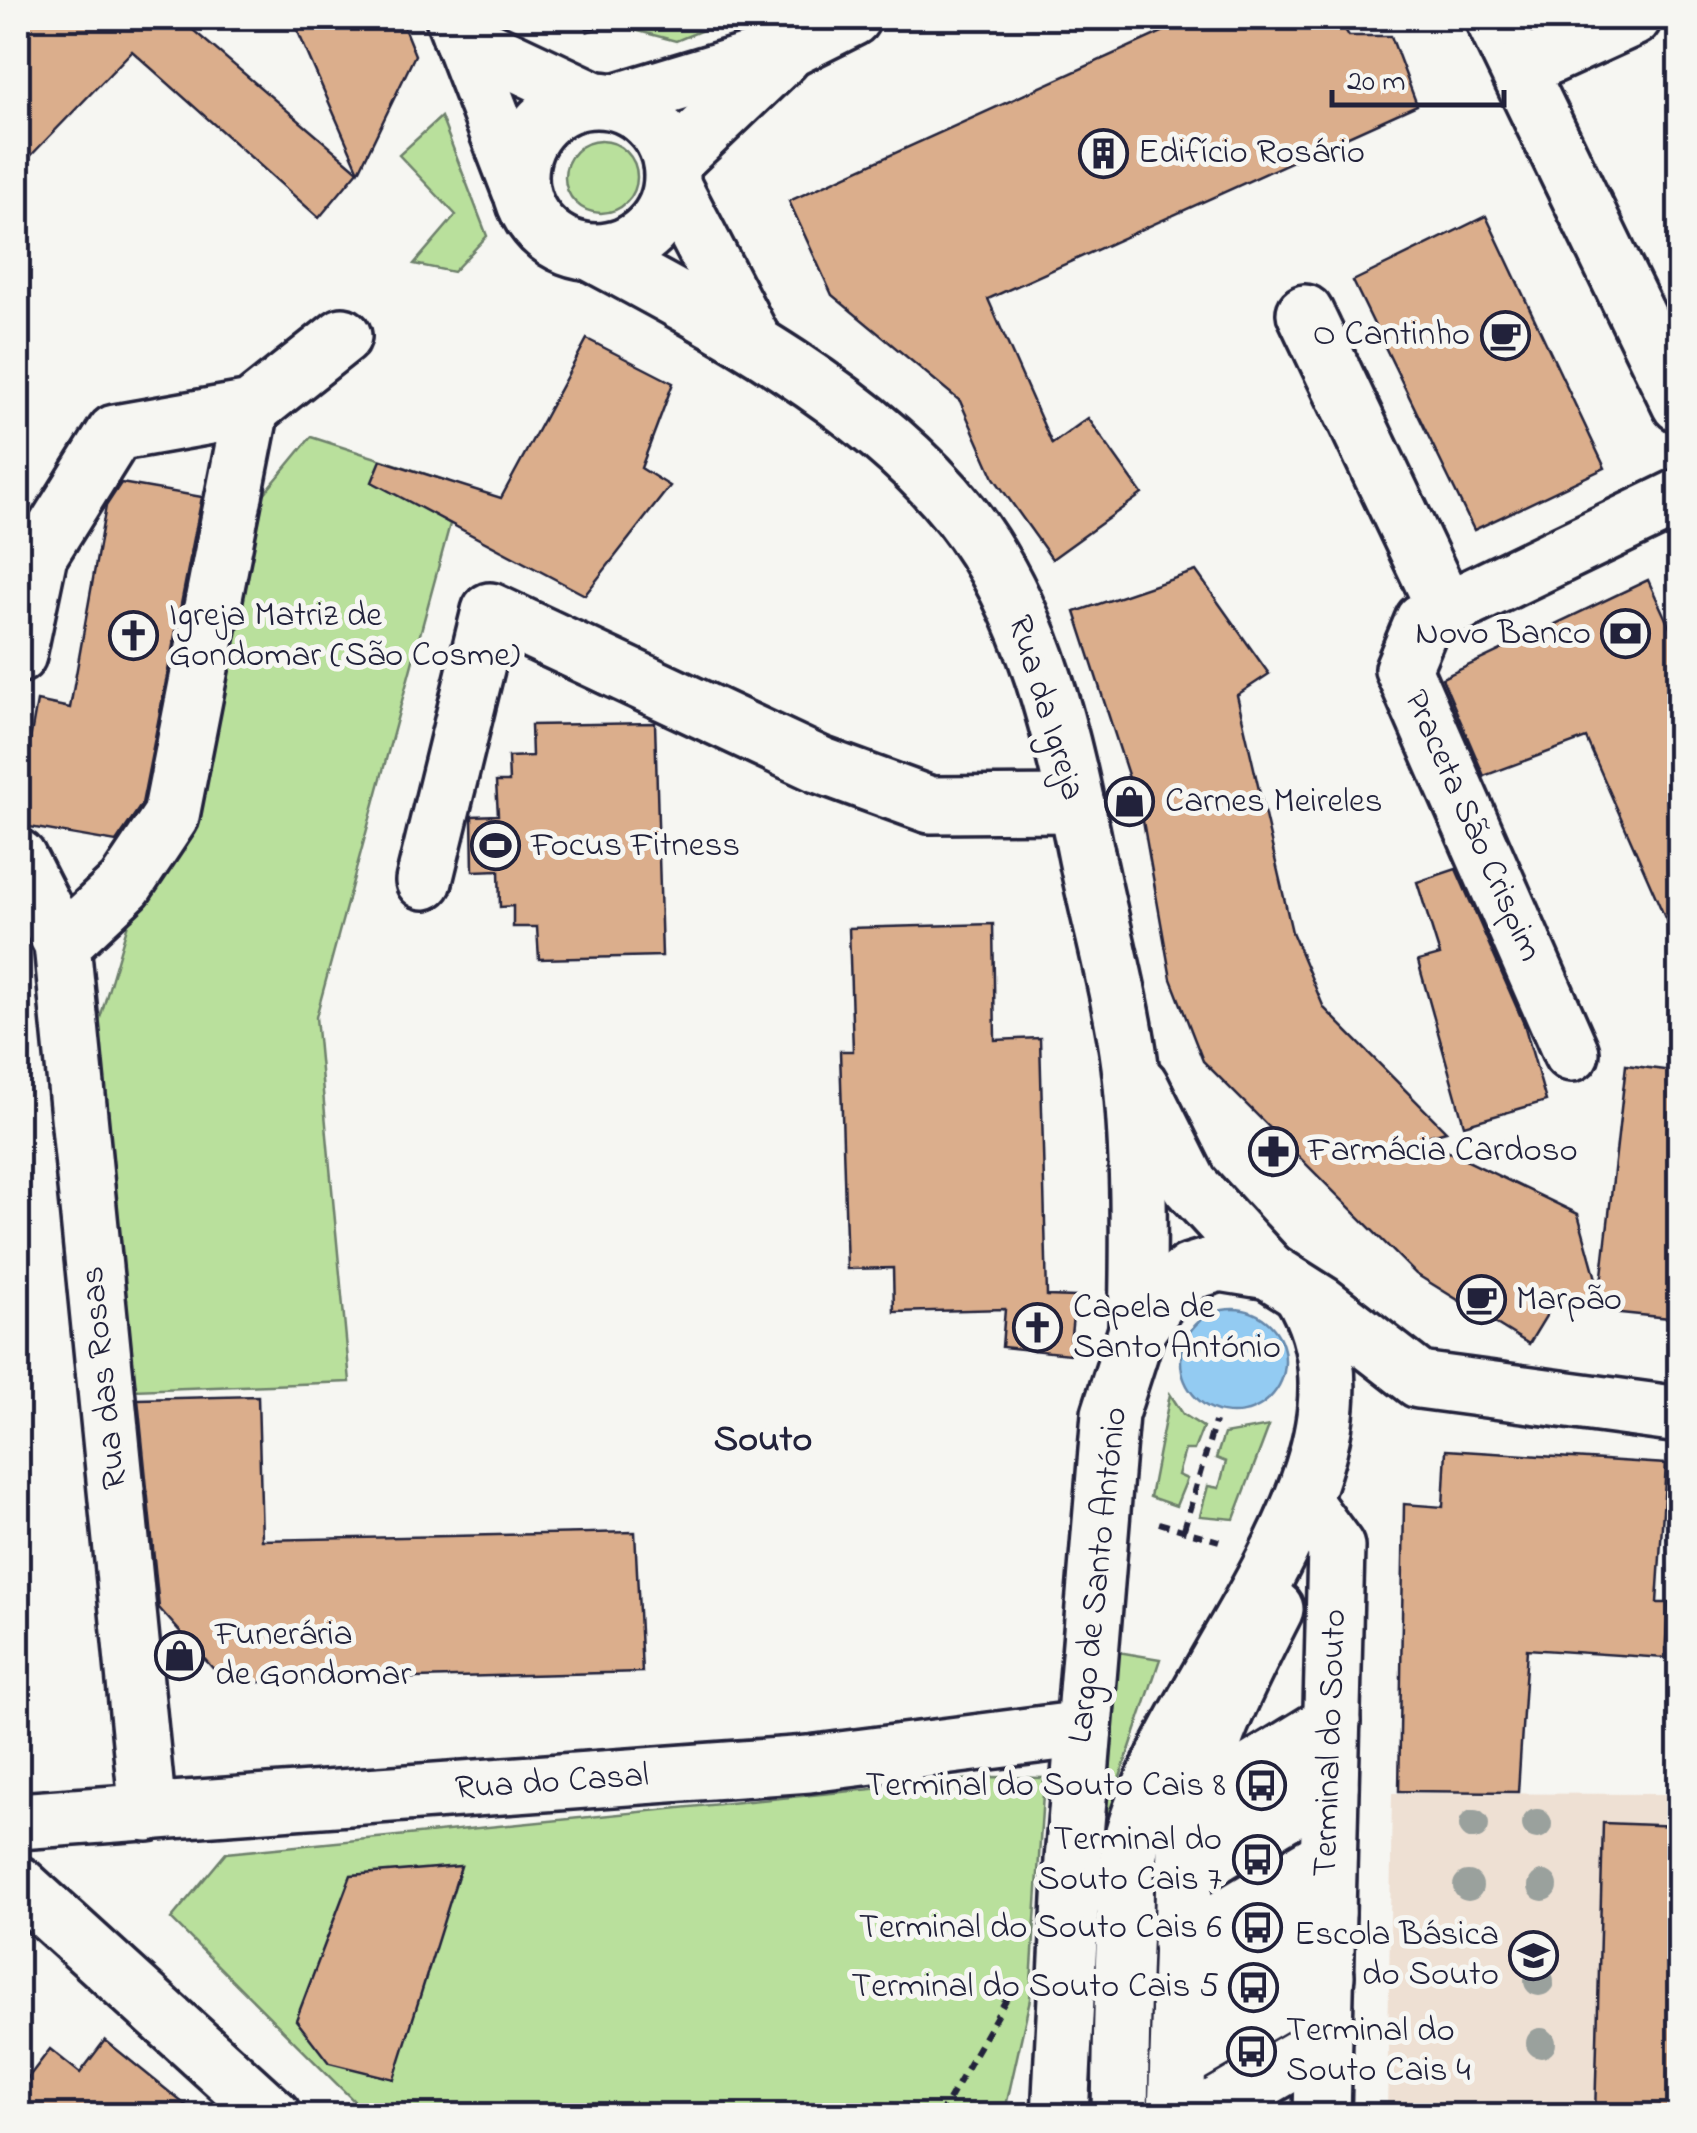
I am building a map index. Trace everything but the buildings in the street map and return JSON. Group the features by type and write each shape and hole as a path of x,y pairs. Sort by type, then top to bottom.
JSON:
{"street":[{"path":"520,189 521,161 529,139 545,118 568,105 604,101 788,50 852,18"},
{"path":"1495,18 1680,404"},
{"path":"1518,70 1633,18"},
{"path":"457,27 651,124 664,142 671,174 666,207 636,242 592,253 563,245 538,227 457,27"},
{"path":"671,174 788,50"},
{"name":"Rua da Igreja","path":"671,174 752,338"},
{"name":"Rua da Igreja","path":"592,253 752,338 874,432 960,514 1000,576 1027,631 1056,718 1130,1065 1139,1241 1137,1330"},
{"path":"1305,313 1446,610"},
{"path":"18,655 39,554 115,433 252,409 343,336"},
{"path":"18,858 62,944 125,885 171,816 252,409"},
{"name":"Praceta São Crispim","path":"1571,1054 1403,669 1423,621 1680,496"},
{"path":"424,880 490,610 820,765 930,805 1076,804"},
{"name":"Rua das Rosas","path":"62,944 148,1813"},
{"name":"Rua da Igreja","path":"1130,1065 1190,1185 1285,1282"},
{"name":"Largo de Santo António","path":"1060,2116 1084,1729 1110,1414 1137,1330 1162,1295 1190,1272 1220,1263 1285,1282"},
{"path":"1285,1282 1420,1380 1680,1415"},
{"path":"1120,2116 1128,1857 1156,1774 1304,1502 1330,1404 1329,1365 1319,1321 1285,1282"},
{"name":"Terminal do Souto","path":"1304,1502 1336,1547 1319,2114"},
{"name":"Terminal do Souto","path":"1176,2116 1184,1874 1192,1808 1205,1754 1282,1594 1272,1559"},
{"path":"1192,1808 1332,1722"},
{"name":"Rua do Casal","path":"18,1821 809,1764 1084,1729"},
{"path":"1184,1874 1330,1786"},
{"path":"1181,1944 1328,1856"},
{"path":"18,1884 273,2116"},
{"path":"1179,2003 1327,1913"},
{"path":"1178,2062 1326,1976"},
{"path":"1200,2116 1324,2044"}],"path":[{"path":"1184,1529 1215,1422"},
{"path":"1102,1508 1184,1529 1272,1559"}],"shaded area":[{"name":"Escola Básica do Souto","path":"1392,1793 1679,1794 1679,2115 1387,2116"}],"green space":[{"path":"589,18 732,18 676,41"},
{"path":"441,117 487,236 453,272 414,264 456,215 399,155"},
{"path":"601,141 626,152 637,177 626,202 601,213 576,202 565,177 576,152"},
{"path":"311,437 448,481 439,517 450,524 316,1017 350,1382 133,1390 98,1025 250,511"},
{"path":"1170,1394 1183,1414 1203,1427 1194,1450 1185,1450 1178,1475 1187,1479 1176,1506 1150,1497"},
{"path":"1269,1426 1234,1519 1200,1516 1208,1486 1219,1488 1226,1462 1216,1458 1224,1434"},
{"path":"1118,1652 1160,1659 1117,1786 1099,1881 1094,2115 1083,2116 1091,1879"},
{"path":"993,1777 1044,1778 1030,1999 1004,2115 368,2115 171,1919 226,1853"}],"water":[{"path":"1233,1309 1253,1313 1270,1324 1281,1341 1285,1361 1281,1381 1270,1398 1253,1409 1233,1413 1213,1409 1196,1398 1185,1381 1181,1361 1185,1341 1196,1324 1213,1313"}],"place":[{"name":"Edifício Rosário","path":"1103,153"},
{"name":"O Cantinho","path":"1505,335"},
{"name":"Novo Banco","path":"1626,634"},
{"name":"Igreja Matriz de Gondomar (São Cosme)","path":"134,636"},
{"name":"Carnes Meireles","path":"1130,802"},
{"name":"Focus Fitness","path":"496,846"},
{"name":"Farmácia Cardoso","path":"1273,1151"},
{"name":"Marpão","path":"1481,1300"},
{"name":"Capela de Santo António","path":"1038,1328"},
{"name":"Funerária de Gondomar","path":"180,1655"},
{"name":"Terminal do Souto Cais 8","path":"1261,1786"},
{"name":"Terminal do Souto Cais 7","path":"1257,1860"},
{"name":"Terminal do Souto Cais 6","path":"1257,1928"},
{"name":"Escola Básica do Souto","path":"1534,1955"},
{"name":"Terminal do Souto Cais 5","path":"1254,1987"},
{"name":"Terminal do Souto Cais 4","path":"1251,2051"}],"district":[{"name":"Souto","path":"763,1441"}]}
